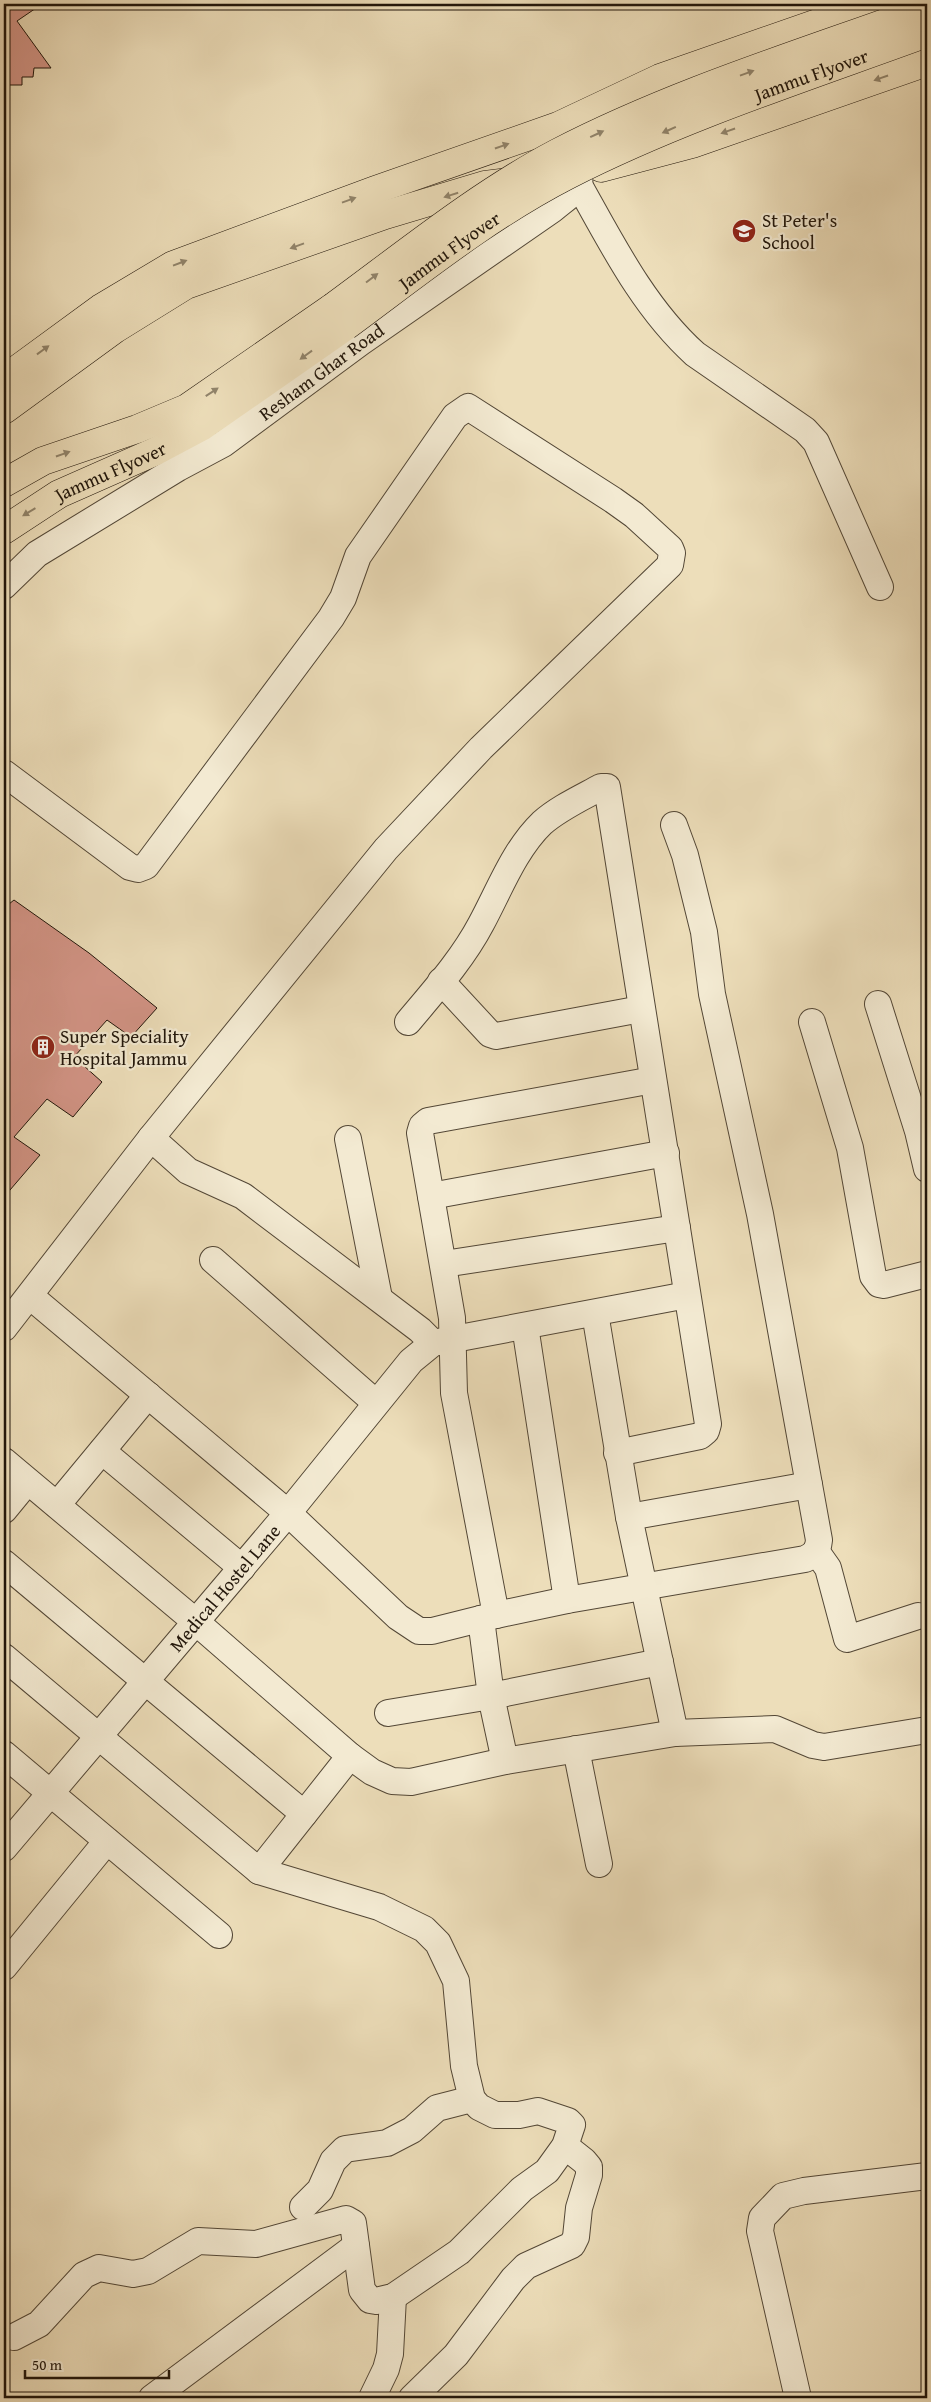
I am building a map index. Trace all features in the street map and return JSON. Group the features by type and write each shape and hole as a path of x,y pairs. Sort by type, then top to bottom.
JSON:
{"main road":[{"path":"4,379 102,308 173,265 375,190 558,126 660,78 872,4"},
{"name":"Jammu Flyover","path":"4,483 43,461 137,429 187,408 333,308 463,211 557,153 671,100 927,8"},
{"name":"Jammu Flyover","path":"4,530 59,494 154,452 201,427 322,343 480,227 568,175 682,124 927,33"},
{"path":"4,410 115,329 186,286 385,214 485,185 580,180 692,144 927,62"}],"street":[{"path":"558,126 580,180 620,258 652,307 680,340 695,354 805,430 816,442 880,587"},
{"name":"Resham Ghar Road","path":"4,586 37,554 178,468 223,444 361,342 553,209 580,180"},
{"path":"4,773 130,866 138,869 146,866 331,618 343,598 358,556 455,416 468,407 634,515 670,548 672,554 670,565 481,748 392,842 151,1138 4,1328"},
{"path":"408,1022 442,981 480,926 530,837 561,808 607,787 708,1424 706,1431 700,1436 617,1453"},
{"path":"30,1296 288,1513 409,1626 419,1631 432,1631 567,1600 805,1560 816,1551 819,1540 760,1214 712,994 704,932 685,855 674,825"},
{"path":"442,981 490,1034 496,1036 641,1009"},
{"path":"878,1004 923,1129 927,1169"},
{"path":"812,1022 850,1148 873,1276 879,1284 884,1285 927,1274"},
{"path":"505,1761 492,1696 488,1617 454,1393 443,1341 452,1318 420,1132 422,1126 428,1121 653,1080"},
{"path":"151,1138 188,1171 236,1192 420,1330 443,1341 688,1295"},
{"path":"348,1139 379,1298"},
{"path":"431,1196 666,1153"},
{"path":"444,1264 677,1228"},
{"path":"213,1260 376,1403"},
{"path":"594,1313 617,1453 643,1587 675,1733"},
{"path":"525,1326 567,1600"},
{"name":"Medical Hostel Lane","path":"4,1847 242,1568 411,1361 443,1341"},
{"path":"57,1505 148,1395"},
{"path":"102,1451 242,1568"},
{"path":"4,1461 196,1622 350,1756 372,1772 392,1781 411,1782 505,1761 675,1733 775,1729 813,1746 824,1747 927,1730"},
{"path":"4,1510 27,1482"},
{"path":"630,1517 809,1485"},
{"path":"816,1551 828,1568 847,1639 918,1616"},
{"path":"4,1563 304,1814"},
{"path":"4,1657 259,1871 379,1907 424,1928 442,1951 456,1981 464,2066 472,2099 479,2107 495,2115 518,2115 538,2112 568,2121 572,2126 572,2131 565,2146 547,2171 522,2189 459,2252 393,2298 376,2301 366,2296 362,2290 353,2223 346,2219 256,2244 206,2239 198,2241 148,2270 134,2274 107,2268 93,2270 84,2275 38,2324 14,2337"},
{"path":"388,1713 492,1696 660,1662"},
{"path":"576,1750 599,1864"},
{"path":"4,1754 219,1935"},
{"path":"259,1871 350,1756"},
{"path":"4,1966 107,1841"},
{"path":"303,2207 320,2190 333,2161 344,2149 387,2143 412,2130 437,2108 472,2099"},
{"path":"412,2398 456,2355 513,2278 526,2266 572,2245 576,2237 579,2208 589,2175 589,2168 584,2161 565,2146"},
{"path":"798,2398 760,2231 762,2218 783,2196 804,2191 927,2176"},
{"path":"152,2398 356,2246"},
{"path":"372,2398 386,2368 390,2354 393,2298"}],"building":[{"path":"4,4 42,4 17,21 51,68 34,68 33,77 22,77 22,85 4,85"},
{"name":"Super Speciality Hospital Jammu","path":"14,900 89,953 157,1008 131,1037 107,1020 74,1057 102,1082 73,1117 47,1099 14,1137 40,1155 4,1197 4,908"}],"place":[{"name":"St Peter's School","path":"744,231"},
{"name":"Super Speciality Hospital Jammu","path":"43,1047"}]}
